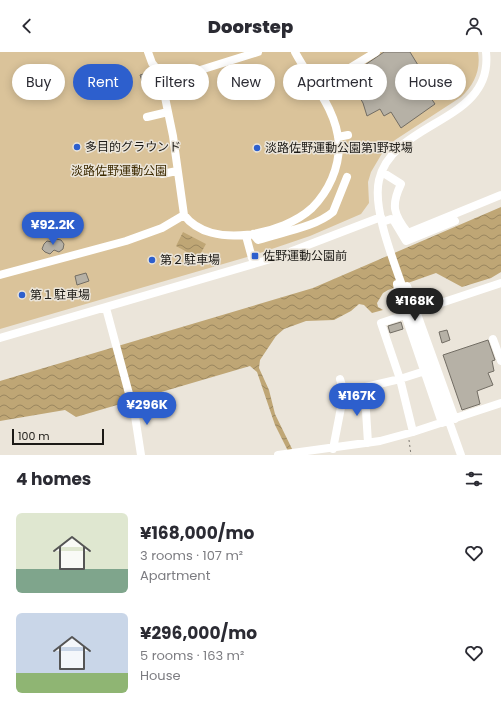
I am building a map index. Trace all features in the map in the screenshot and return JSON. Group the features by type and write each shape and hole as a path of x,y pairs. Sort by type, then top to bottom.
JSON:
{"street":[{"path":"148,52 153,64"},
{"path":"209,67 258,52"},
{"path":"295,52 302,64"},
{"path":"358,64 376,52"},
{"path":"461,455 391,253 381,220 377,192 382,172 387,161 400,148 456,111 473,96 486,71 486,52"},
{"path":"166,100 184,215 197,226 212,233 229,236 249,235 290,222 307,212 325,191 335,172 339,152 338,137 332,115 324,100"},
{"path":"147,117 168,112"},
{"path":"338,137 348,135"},
{"path":"162,174 177,171"},
{"path":"382,172 400,182 394,203 396,212 408,233 501,195"},
{"path":"249,235 258,240 307,226 328,215 333,212 347,177"},
{"path":"0,338 274,258 381,220 394,221 406,241 501,200"},
{"path":"0,275 126,241 162,228 184,215"},
{"path":"249,235 252,258"},
{"path":"391,253 412,296 455,419"},
{"path":"391,253 400,300 442,423"},
{"path":"411,433 400,379 381,323 501,283"},
{"path":"106,308 136,422 141,455"},
{"path":"493,339 501,361"},
{"path":"344,392 400,379 425,371"},
{"path":"333,449 344,392 340,380"},
{"path":"361,389 366,411 368,443"},
{"path":"278,455 333,449 411,433 501,403"}],"path":[{"path":"411,433 412,455"}],"green space":[{"name":"淡路佐野運動公園","path":"0,52 478,52 479,59 476,77 466,92 466,64 395,64 395,100 456,100 395,140 384,150 371,172 368,182 369,203 361,214 310,236 254,255 0,329"}],"water":[{"path":"501,207 501,272 491,278 462,287 436,273 383,293 377,303 378,307 383,310 372,313 364,305 359,304 351,311 334,320 306,321 284,329 276,336 260,360 259,368 269,390 275,414 295,455 290,455 275,425 257,372 250,366 76,417 65,410 0,421 0,381 313,288"},
{"path":"183,232 206,244 198,258 176,246"}],"building":[{"path":"384,52 410,52 417,64 395,64 395,100 432,100 435,104 401,128 391,112 384,116 380,109 367,116 361,100 387,100 387,64 366,64"},
{"path":"56,239 61,240 64,244 63,249 59,252 54,250 50,254 42,249 47,241 52,242"},
{"path":"86,273 89,281 77,285 75,276"},
{"path":"401,322 403,329 390,333 388,326"},
{"path":"447,330 450,340 442,343 439,332"},
{"path":"488,340 495,360 492,361 494,371 488,373 493,385 477,391 480,404 462,410 443,355"}],"place":[{"name":"多目的グラウンド","path":"77,147"},
{"name":"淡路佐野運動公園第1野球場","path":"257,148"},
{"name":"佐野運動公園前","path":"255,256"},
{"name":"第２駐車場","path":"152,260"},
{"name":"第１駐車場","path":"22,295"}]}
